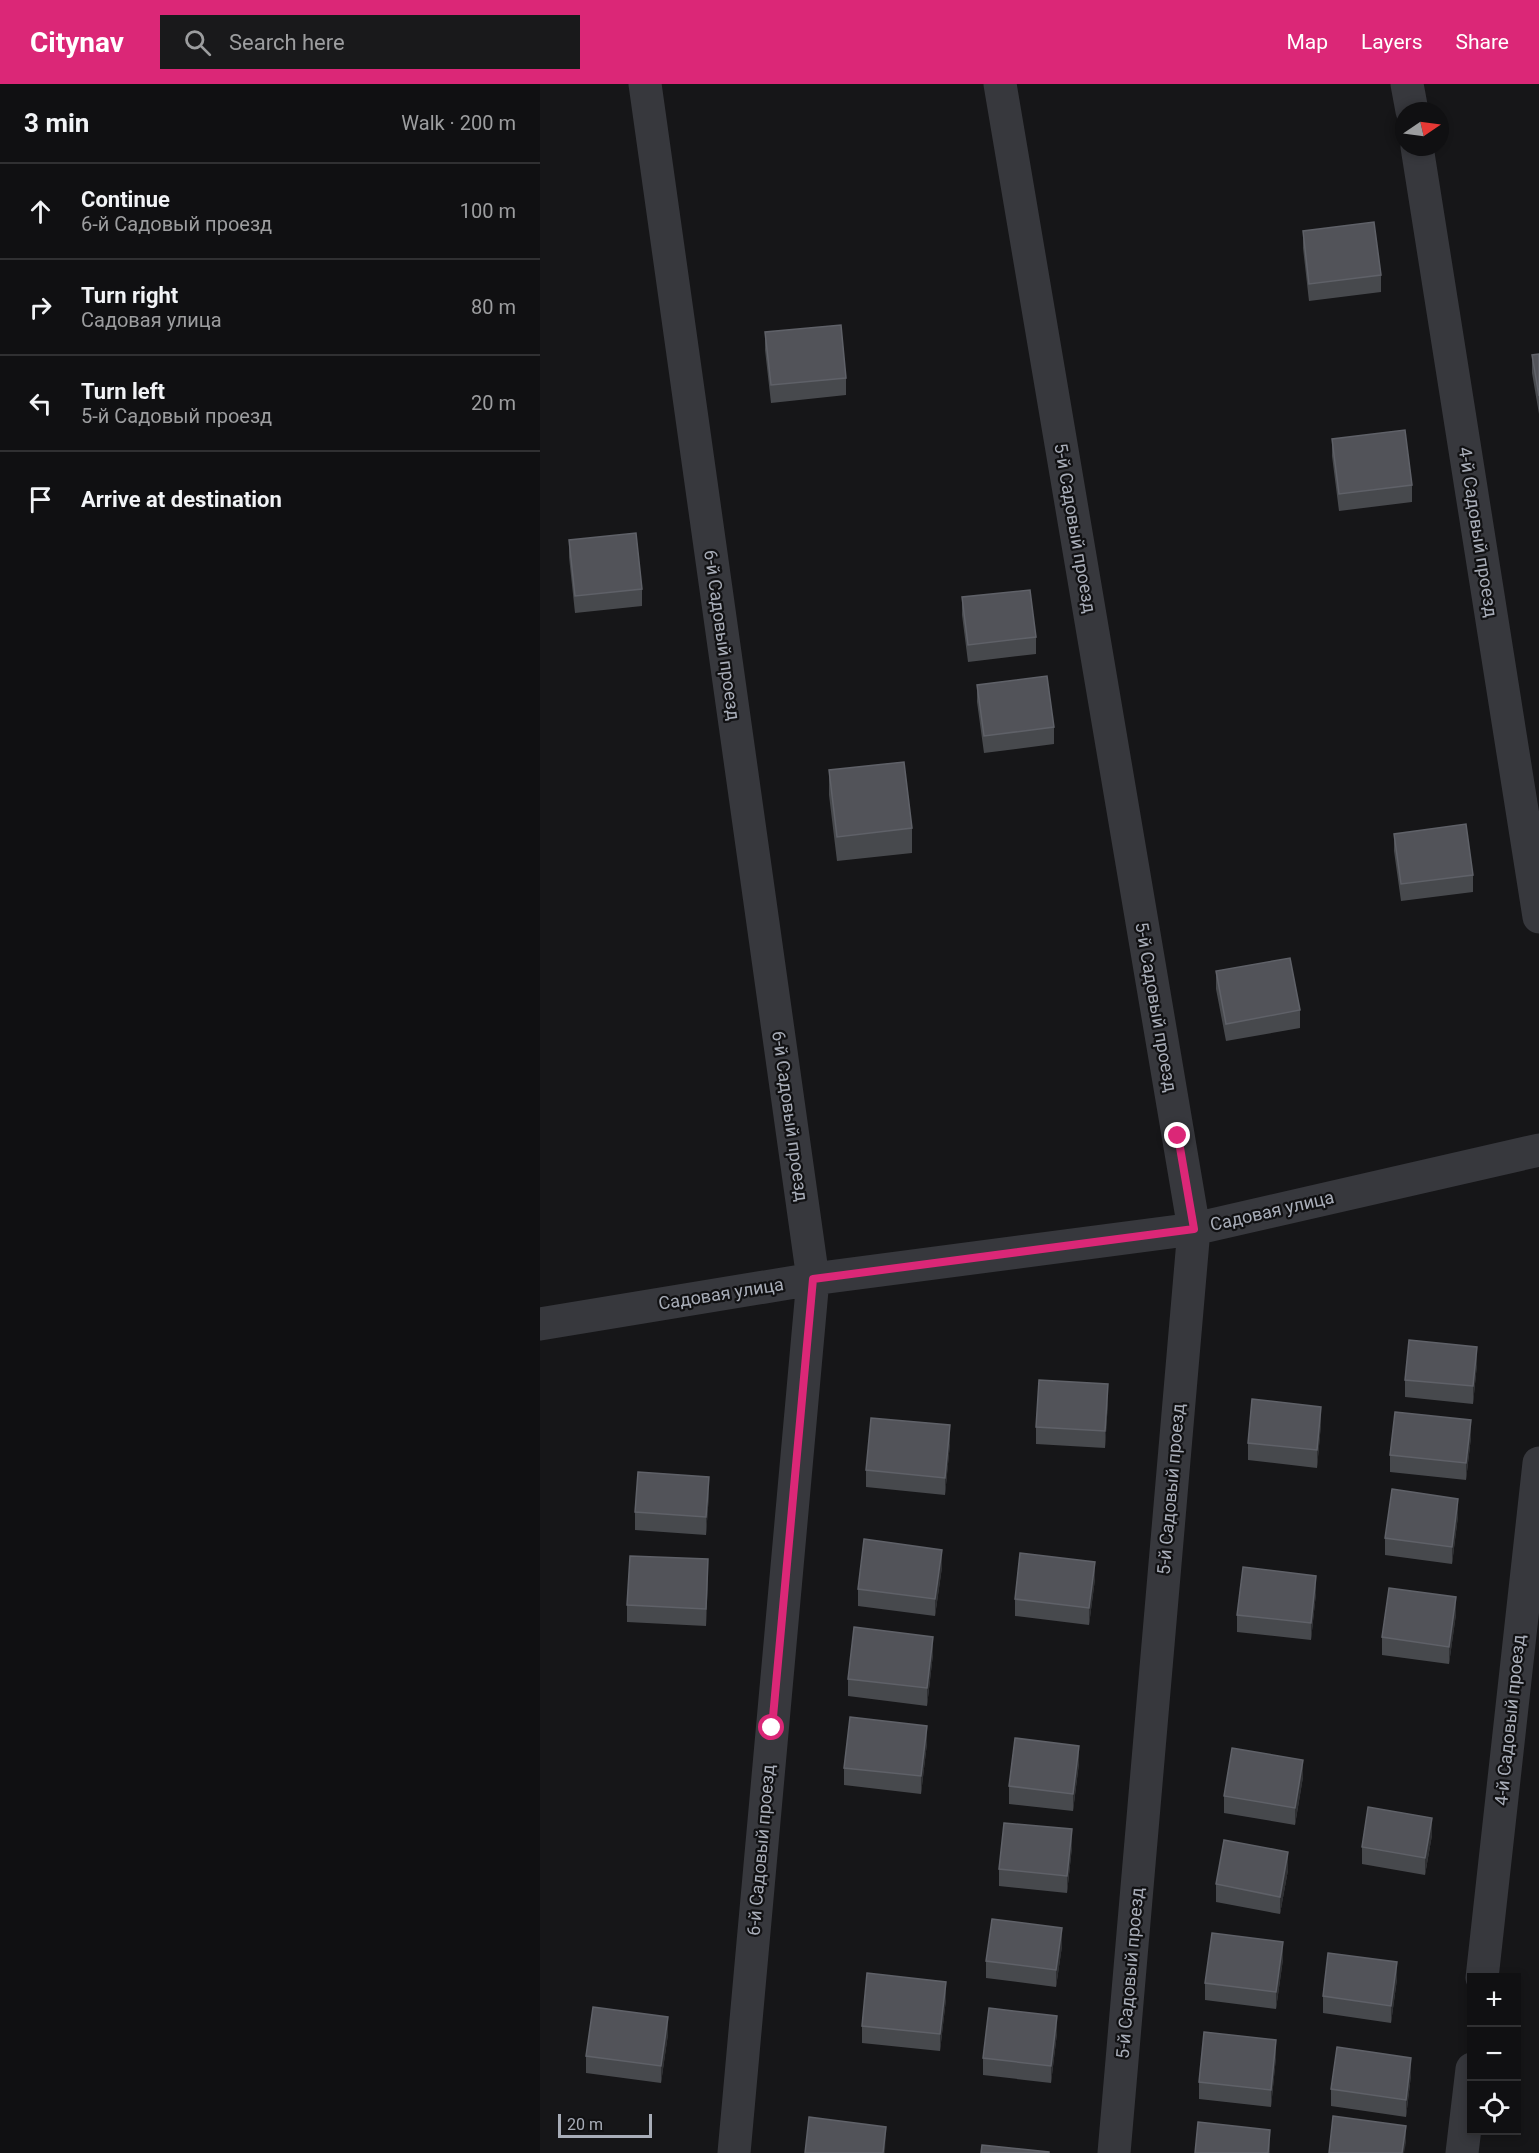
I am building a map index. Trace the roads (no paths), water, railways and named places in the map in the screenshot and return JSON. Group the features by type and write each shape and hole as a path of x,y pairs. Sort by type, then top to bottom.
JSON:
{"street":[{"name":"6-й Садовый проезд","path":"645,84 813,1279 734,2153"},
{"name":"5-й Садовый проезд","path":"1000,84 1194,1229 1114,2153"},
{"path":"1407,84 1410,102"},
{"name":"4-й Садовый проезд","path":"1418,156 1539,917"},
{"name":"Садовая улица","path":"540,1324 813,1279 1194,1229 1539,1150"},
{"name":"4-й Садовый проезд","path":"1482,1973 1539,1463"},
{"path":"1462,2153 1471,2081"}]}
